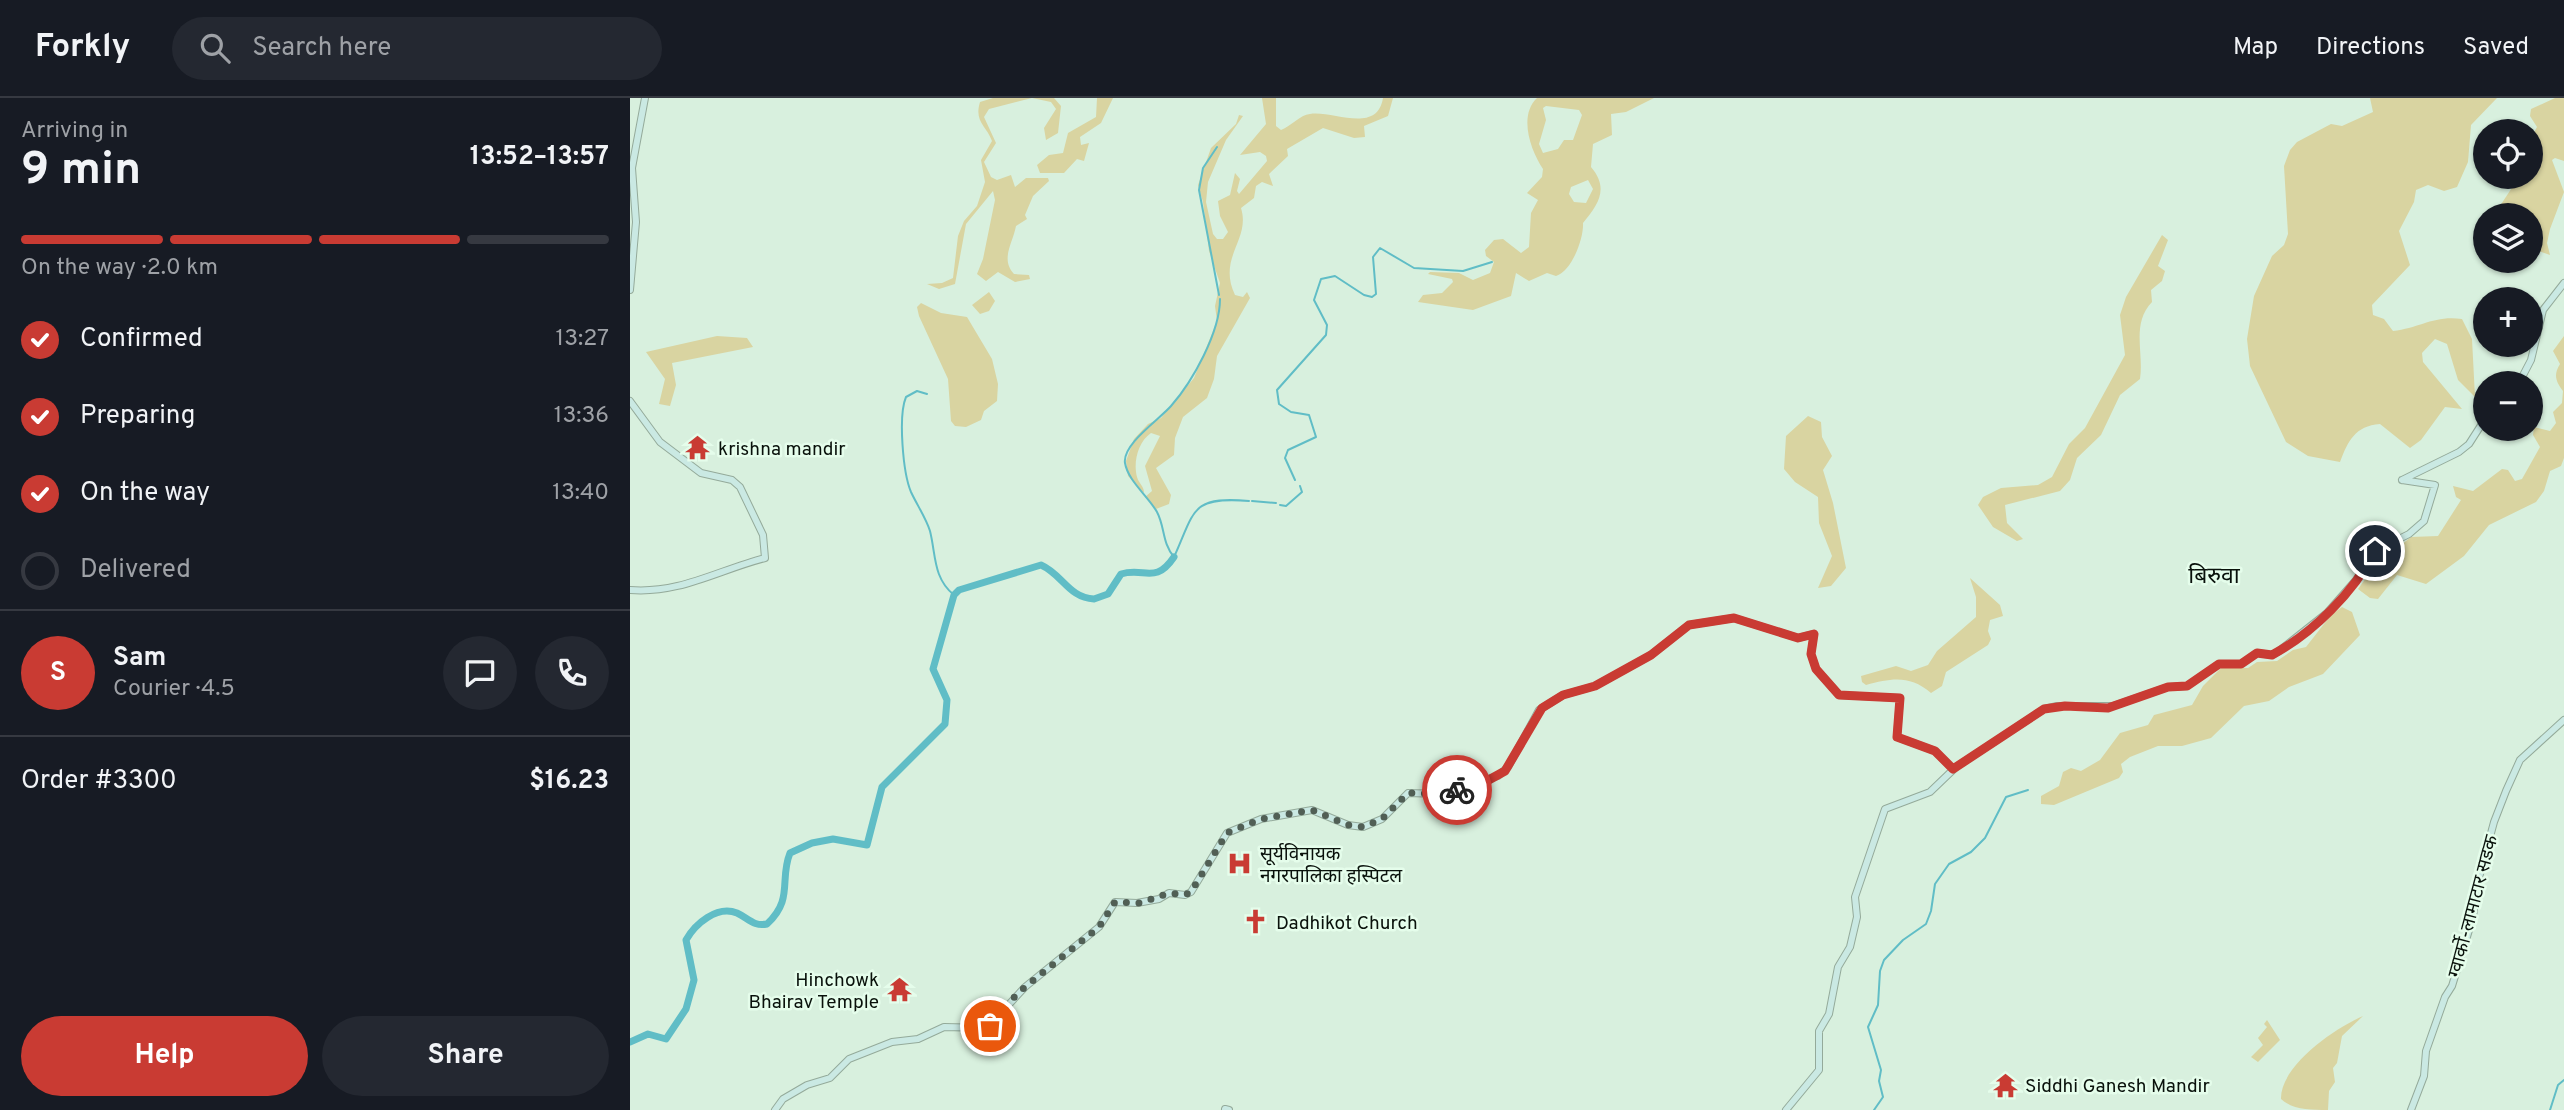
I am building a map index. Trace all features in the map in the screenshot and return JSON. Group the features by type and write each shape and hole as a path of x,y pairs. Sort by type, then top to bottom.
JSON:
{"street":[{"path":"630,290 636,222 632,168 645,98"},
{"path":"2525,371 2531,360 2543,310 2564,283"},
{"path":"630,401 660,442 701,473 732,480 740,487 763,535 765,558 663,591 630,590"},
{"path":"1786,1110 1819,1070 1819,1031 1829,1014 1838,967 1852,941 1857,916 1855,897 1885,809 1930,792 1953,769 2044,709 2065,706 2108,708 2168,687 2187,686 2219,664 2241,664 2257,653 2272,655 2279,651 2327,613 2357,580 2375,551 2402,538 2424,521 2435,485 2402,480 2459,452 2473,438"},
{"path":"775,1110 783,1099 807,1085 830,1078 849,1059 892,1042 918,1039 944,1027 987,1028 1025,987 1099,927 1115,902 1140,903 1169,893 1185,895 1191,892 1227,833 1261,819 1312,810 1348,825 1363,827 1382,819 1408,793 1440,794 1498,776 1508,767 1539,710 1563,695 1595,686 1651,655 1689,625 1734,618 1798,638 1814,634 1811,654 1816,669 1839,695 1900,698 1897,737 1935,751 1953,769"},
{"name":"ग्वार्को-लामाटार सडक","path":"2411,1110 2424,1076 2426,1051 2445,997 2452,986 2473,917 2477,885 2498,811 2520,760 2560,727 2564,720"}],"shaded area":[{"path":"993,98 1032,98 989,109 984,117 996,143 984,162 991,177 997,180 1011,175 1015,187 1026,178 1048,178 1049,181 1033,196 1025,215 1027,219 1016,226 1009,251 1008,263 1014,274 1029,275 1030,279 1015,282 998,272 986,281 977,274 983,259 995,200 993,191 966,224 955,284 939,289 927,284 942,283 953,278 958,236 964,221 977,206 985,182 981,160 992,141 978,114 980,102"},
{"path":"1032,98 1054,98 1061,106 1058,133 1046,140 1044,128 1056,109 1051,102"},
{"path":"1097,98 1113,98 1101,123 1080,137 1081,145 1089,143 1084,161 1077,159 1064,173 1040,173 1037,165 1049,155 1063,153 1068,133 1096,117"},
{"path":"1262,98 1276,98 1276,126 1281,130 1310,114 1352,118 1372,116 1379,109 1383,98 1393,98 1388,116 1364,126 1365,137 1354,138 1323,128 1287,149 1288,156 1269,174 1273,186 1262,182 1256,186 1254,198 1241,208 1242,230 1232,259 1230,282 1235,295 1243,297 1247,292 1250,298 1217,356 1214,379 1207,398 1183,417 1175,438 1174,455 1156,468 1171,495 1169,504 1156,509 1145,497 1152,491 1145,466 1160,436 1151,433 1143,442 1136,459 1136,471 1144,493 1128,476 1126,461 1134,439 1148,424 1161,418 1194,378 1217,321 1215,306 1220,283 1209,251 1203,202 1198,185 1211,148 1236,124 1239,115 1243,116 1226,140 1208,182 1206,202 1213,234 1217,239 1223,239 1228,232 1220,216 1218,201 1230,195 1235,173 1240,179 1237,191 1239,194 1267,161 1266,156 1260,152 1240,155 1266,124"},
{"path":"1537,98 1654,98 1626,112 1611,114 1612,135 1593,144 1591,167 1600,182 1600,196 1583,223 1576,253 1562,273 1556,276 1547,273 1529,281 1516,273 1511,296 1473,310 1418,302 1423,295 1442,293 1453,282 1452,279 1428,274 1430,272 1459,273 1473,280 1490,273 1494,262 1486,256 1485,250 1494,240 1503,239 1521,253 1529,247 1531,213 1538,200 1527,193 1542,177 1543,169 1528,134 1531,105","holes":["1546,106 1579,110 1582,115 1573,140 1564,140 1558,149 1543,153 1539,144 1546,120 1543,108","1588,180 1593,189 1586,203 1574,202 1569,194 1571,187"]},
{"path":"2370,98 2497,98 2477,119 2473,119 2468,162 2457,187 2444,191 2428,185 2416,190 2414,202 2399,231 2410,265 2372,305 2373,315 2384,319 2393,331 2435,320 2462,319 2472,339 2473,395 2458,380 2447,344 2435,339 2422,353 2423,362 2462,409 2445,407 2421,440 2410,448 2380,424 2364,428 2350,441 2340,462 2308,456 2286,442 2250,366 2247,339 2254,296 2272,256 2284,245 2288,234 2284,166 2290,150 2297,142 2331,124 2342,126 2373,112"},
{"path":"2555,98 2564,98 2564,161 2555,158 2552,160 2564,192 2550,229 2547,243 2550,255 2543,253 2543,203 2502,203 2511,189 2543,189 2543,119 2532,119 2531,109"},
{"path":"2162,235 2168,240 2158,266 2165,271 2162,281 2151,290 2152,302 2142,320 2140,379 2120,395 2101,435 2077,458 2070,480 2060,491 2005,505 2007,523 2023,539 2017,541 1993,527 1978,505 1983,497 2001,488 2038,485 2052,477 2069,444 2085,428 2125,355 2120,315 2126,297"},
{"path":"989,292 995,301 989,311 980,314 972,305"},
{"path":"921,303 941,313 967,317 992,359 998,384 997,401 984,411 981,420 966,427 955,426 951,421 948,379 919,316 917,307"},
{"path":"717,336 747,338 753,347 672,363 676,385 670,406 659,404 665,379 646,352"},
{"path":"2564,336 2564,458 2561,466 2550,471 2544,491 2536,502 2489,525 2464,556 2426,584 2397,575 2378,599 2370,598 2358,589 2375,566 2411,537 2438,536 2461,500 2456,497 2453,486 2473,491 2502,469 2508,470 2515,481 2522,479 2540,447 2536,441 2543,441 2543,429 2550,431 2556,423 2553,412 2562,403 2563,391 2556,375 2560,364 2553,351"},
{"path":"1808,416 1821,422 1822,437 1832,456 1823,470 1833,503 1846,568 1831,586 1818,588 1832,556 1819,523 1818,497 1795,482 1784,469 1786,436"},
{"path":"1970,578 2000,605 2003,616 1990,620 1988,631 1991,639 1988,645 1946,672 1942,686 1931,693 1908,681 1892,680 1866,685 1862,682 1861,676 1896,666 1911,671 1928,665 1937,651 1976,617 1976,597"},
{"path":"2342,607 2352,612 2360,635 2323,674 2289,687 2269,701 2244,706 2211,738 2182,746 2158,746 2130,757 2121,764 2123,772 2119,778 2054,805 2041,804 2041,796 2059,786 2063,772 2071,768 2081,771 2100,760 2120,733 2148,725 2154,715 2192,705 2203,686 2221,668 2248,668 2257,662 2277,661 2293,650 2306,647 2331,615"},
{"path":"2363,1016 2342,1036 2337,1063 2333,1068 2335,1082 2329,1091 2328,1110 2296,1107 2281,1099 2283,1086 2299,1061 2338,1029"},
{"path":"2267,1020 2280,1040 2258,1062 2251,1057 2263,1045 2258,1038 2267,1027 2264,1024"}],"waterway":[{"path":"1217,147 1203,168 1199,190 1219,295"},
{"path":"1295,480 1285,458 1288,450 1316,437 1309,415 1291,412 1279,404 1277,390 1326,335 1327,325 1314,300 1321,279 1335,276 1364,295 1372,297 1376,294 1373,257 1380,248 1414,268 1463,271 1492,262"},
{"path":"1220,299 1210,341 1196,370 1171,406 1135,440 1129,448 1125,463 1130,476 1157,512 1167,546 1174,557 1191,518 1205,504 1215,501 1249,501"},
{"path":"927,394 917,391 906,397 902,417 904,459 911,492 930,531 936,566 942,581 954,595"},
{"path":"1280,505 1286,506 1302,492 1300,486"},
{"path":"1252,501 1276,503"},
{"path":"630,1042 648,1034 666,1039 686,1009 694,980 686,940 701,922 714,914 729,911 755,923 767,924 783,898 790,853 812,843 833,839 867,845 882,787 945,724 947,700 933,669 954,595 959,590 1041,565 1078,595 1094,599 1108,594 1121,574 1155,573 1174,557"},
{"path":"1874,1110 1883,1097 1879,1081 1881,1070 1868,1027 1878,1005 1880,971 1884,960 1903,940 1926,924 1935,884 1949,864 1971,852 1985,838 2006,797 2028,790"},
{"path":"2550,1110 2558,1085 2564,1080"}],"way so far":[{"path":"990,1026 1000,1011 1018,997 1025,987 1099,927 1115,902 1140,903 1169,893 1185,895 1191,892 1227,833 1261,819 1312,810 1322,812 1333,820 1363,827 1382,819 1408,793 1440,794 1457,790"}],"place":[{"name":"krishna mandir","path":"698,448"},
{"name":"सूर्यविनायक नगरपालिका हस्पिटल","path":"1240,864"},
{"name":"Dadhikot Church","path":"1256,922"},
{"name":"Hinchowk Bhairav Temple","path":"899,990"},
{"name":"Siddhi Ganesh Mandir","path":"2005,1085"}],"district":[{"name":"बिरुवा","path":"2214,575"}],"route":[{"path":"1457,790 1485,782 1505,771 1535,715 1542,708 1563,695 1595,686 1614,673 1651,655 1689,625 1734,618 1798,638 1814,634 1815,642 1811,654 1816,669 1827,684 1839,695 1900,698 1897,737 1928,747 1944,758 1953,769 2044,709 2057,706 2108,708 2168,687 2180,688 2193,684 2200,675 2219,664 2241,664 2257,653 2272,655 2327,613 2357,580 2375,551"}]}
